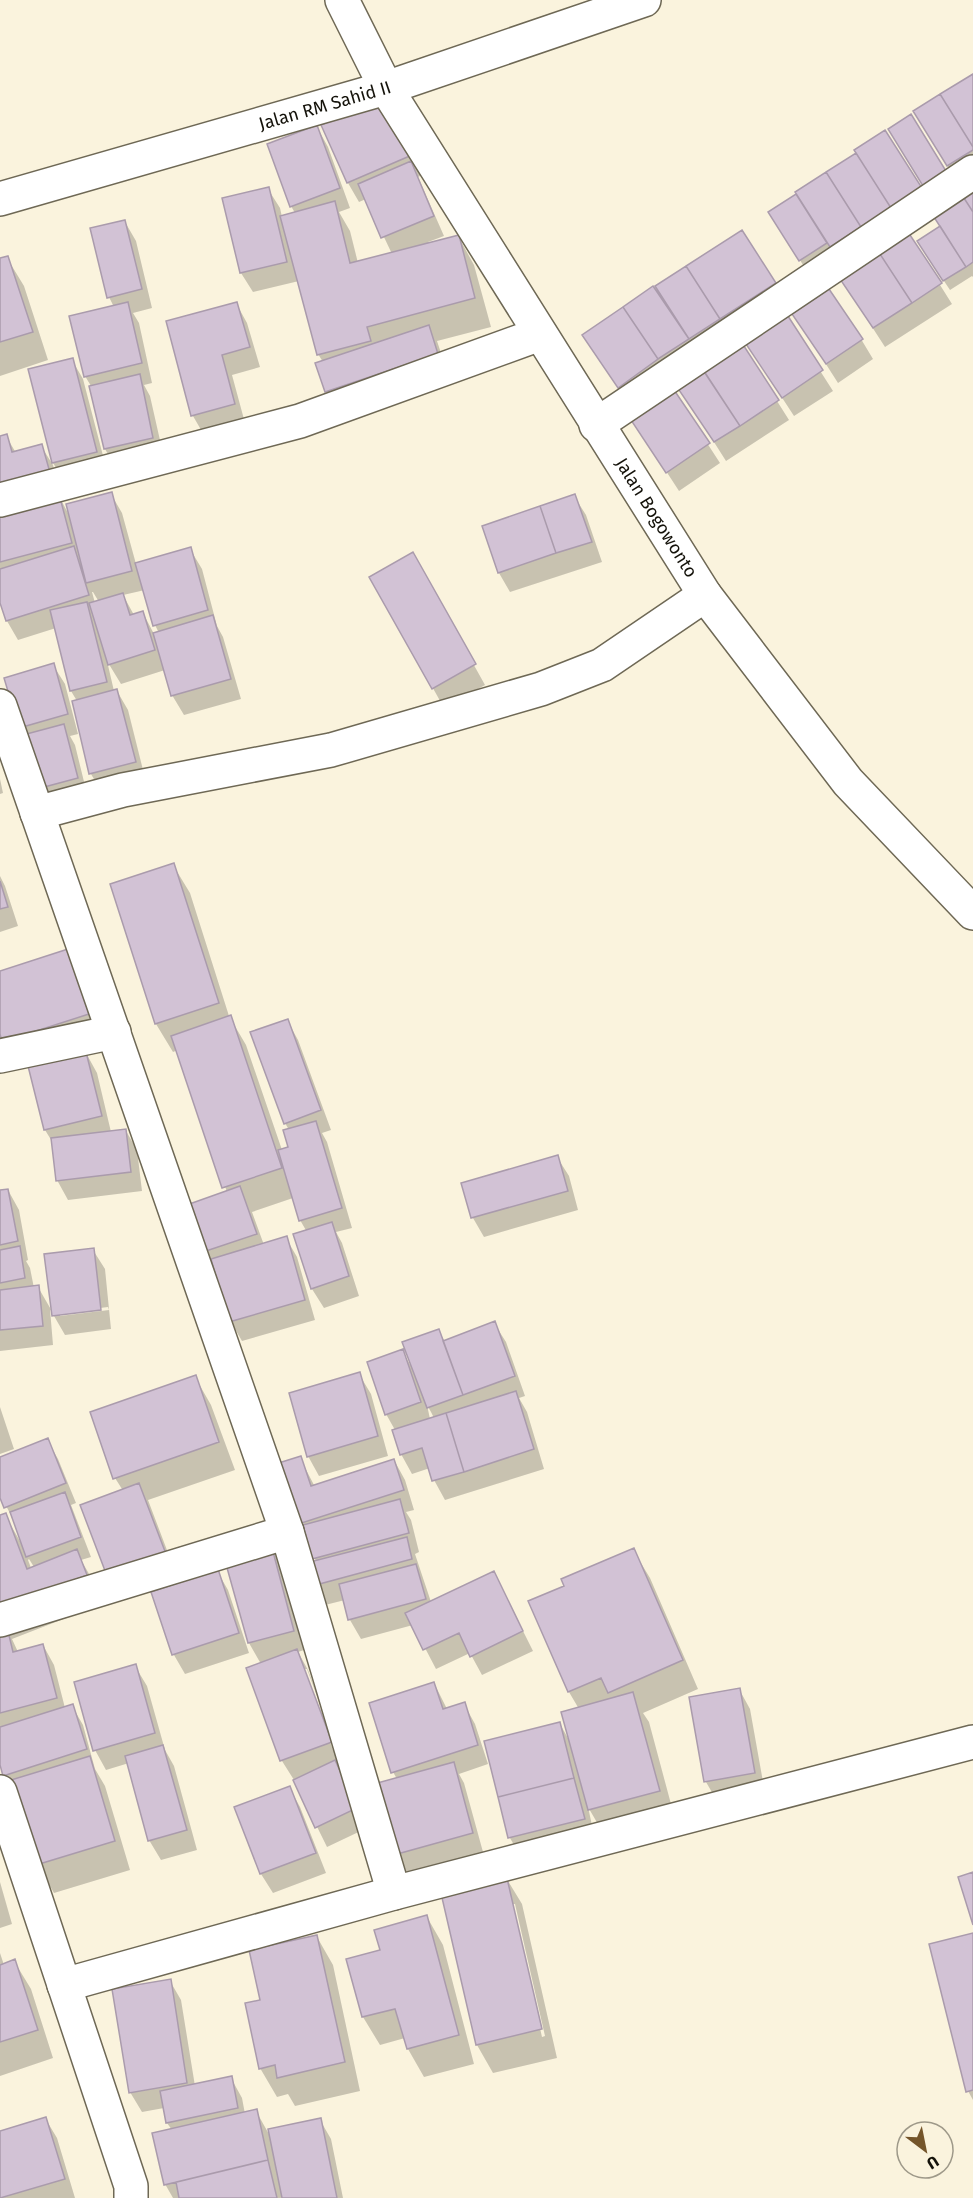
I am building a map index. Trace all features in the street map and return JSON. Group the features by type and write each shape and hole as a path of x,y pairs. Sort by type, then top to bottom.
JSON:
{"street":[{"name":"Jalan Bogowonto","path":"342,0 386,88 705,595 848,782 973,913"},
{"name":"Jalan RM Sahid II","path":"0,200 386,88 644,0"},
{"path":"596,424 973,172"},
{"path":"0,500 300,421 540,334"},
{"path":"37,813 123,790 331,750 541,689 602,665 705,595"},
{"path":"0,706 287,1532 394,1893"},
{"path":"0,1056 114,1032"},
{"path":"0,1620 287,1532"},
{"path":"64,1985 394,1893 973,1742"},
{"path":"0,1792 131,2192"}],"building":[{"path":"973,74 973,147 940,94"},
{"path":"940,94 973,147 973,150 947,166 913,111"},
{"path":"386,96 412,155 347,183 321,125"},
{"path":"911,114 946,171 923,186 888,129"},
{"path":"317,125 340,188 290,207 267,144"},
{"path":"885,130 922,188 891,208 854,150"},
{"path":"856,153 891,208 861,227 826,172"},
{"path":"411,161 434,216 381,238 358,184"},
{"path":"826,172 861,227 830,247 795,192"},
{"path":"269,187 287,262 240,273 222,198"},
{"path":"973,187 973,212 962,195"},
{"path":"796,194 827,243 799,261 768,212"},
{"path":"962,195 973,212 973,262 966,267 932,214"},
{"path":"335,201 350,263 459,235 475,298 367,327 371,341 317,355 280,216"},
{"path":"125,220 142,289 107,298 90,228"},
{"path":"940,226 966,267 943,281 917,241"},
{"path":"742,230 776,283 720,319 686,266"},
{"path":"908,232 942,283 912,303 878,251"},
{"path":"880,254 912,303 873,328 840,279"},
{"path":"8,256 33,332 0,342 0,258"},
{"path":"686,266 720,319 689,339 655,286"},
{"path":"653,286 689,339 658,359 623,307"},
{"path":"829,289 863,339 826,364 792,314"},
{"path":"128,302 142,363 84,377 69,316"},
{"path":"237,302 250,347 222,355 235,404 191,416 166,321"},
{"path":"623,307 658,359 618,388 582,335"},
{"path":"786,313 823,370 782,398 744,341"},
{"path":"429,325 438,354 325,392 315,363"},
{"path":"740,340 779,400 740,426 700,365"},
{"path":"73,358 97,452 52,463 28,369"},
{"path":"703,370 740,426 714,442 677,387"},
{"path":"140,374 153,438 104,449 89,386"},
{"path":"670,384 710,443 666,473 627,414"},
{"path":"7,434 12,452 42,444 52,480 0,494 0,436"},
{"path":"112,492 132,571 86,583 66,504"},
{"path":"59,494 72,543 0,562 0,510"},
{"path":"575,494 592,542 556,553 540,506"},
{"path":"540,506 556,553 498,573 482,526"},
{"path":"74,546 89,595 6,621 0,603 0,569"},
{"path":"191,547 208,610 153,626 135,563"},
{"path":"413,552 476,664 432,689 369,577"},
{"path":"123,593 130,615 143,611 155,650 108,665 89,603"},
{"path":"87,602 107,682 70,691 50,610"},
{"path":"213,615 231,679 171,696 153,633"},
{"path":"54,663 68,714 19,728 4,678"},
{"path":"117,689 136,762 89,774 72,701"},
{"path":"64,724 78,778 33,790 19,736"},
{"path":"174,863 219,1003 155,1024 110,884"},
{"path":"0,881 8,907 0,909"},
{"path":"68,949 89,1014 2,1042 0,971"},
{"path":"231,1015 282,1168 222,1188 171,1036"},
{"path":"288,1019 321,1110 284,1124 250,1032"},
{"path":"86,1052 102,1116 44,1130 28,1066"},
{"path":"316,1121 342,1208 299,1221 278,1150 288,1147 283,1130"},
{"path":"126,1129 131,1172 56,1181 51,1138"},
{"path":"558,1155 568,1191 471,1218 461,1183"},
{"path":"240,1186 257,1234 197,1254 181,1207"},
{"path":"8,1189 18,1241 0,1245 0,1190"},
{"path":"332,1222 349,1276 311,1289 293,1234"},
{"path":"287,1236 305,1300 229,1322 211,1259"},
{"path":"20,1246 25,1278 0,1283 0,1250"},
{"path":"94,1248 101,1310 52,1316 44,1254"},
{"path":"39,1285 43,1326 0,1330 0,1290"},
{"path":"495,1321 515,1376 463,1395 443,1341"},
{"path":"439,1329 463,1395 427,1408 402,1342"},
{"path":"403,1349 421,1402 385,1415 367,1362"},
{"path":"360,1372 378,1436 307,1457 289,1393"},
{"path":"196,1375 219,1442 113,1479 90,1412"},
{"path":"516,1391 534,1449 464,1472 446,1413"},
{"path":"446,1413 464,1472 432,1481 422,1448 400,1455 392,1430"},
{"path":"48,1438 66,1483 4,1508 0,1498 0,1457"},
{"path":"301,1456 311,1486 394,1459 404,1490 289,1527 269,1466"},
{"path":"139,1483 166,1554 107,1576 80,1505"},
{"path":"65,1492 81,1537 26,1557 10,1512"},
{"path":"400,1499 409,1533 312,1559 303,1525"},
{"path":"6,1513 27,1569 77,1549 87,1575 0,1609 0,1515"},
{"path":"407,1537 412,1559 312,1586 306,1563"},
{"path":"271,1544 294,1631 248,1643 224,1557"},
{"path":"634,1548 683,1660 608,1693 601,1678 568,1692 528,1601 564,1586 561,1579"},
{"path":"416,1564 426,1599 348,1620 339,1584"},
{"path":"218,1569 239,1633 172,1655 151,1592"},
{"path":"494,1571 523,1631 470,1657 459,1633 423,1650 405,1613"},
{"path":"7,1627 13,1652 43,1644 57,1698 0,1713 0,1629"},
{"path":"297,1649 332,1742 280,1761 246,1668"},
{"path":"136,1664 155,1733 93,1751 74,1682"},
{"path":"434,1682 443,1709 465,1702 478,1745 391,1773 369,1703"},
{"path":"740,1688 755,1773 704,1782 689,1697"},
{"path":"633,1692 660,1791 588,1810 561,1712"},
{"path":"73,1704 87,1749 3,1776 0,1765 0,1727"},
{"path":"560,1722 574,1778 498,1797 484,1741"},
{"path":"163,1745 187,1830 148,1841 125,1756"},
{"path":"90,1756 115,1841 36,1865 11,1780"},
{"path":"335,1760 357,1808 315,1828 293,1780"},
{"path":"454,1762 473,1833 390,1856 370,1785"},
{"path":"574,1778 585,1819 508,1838 498,1797"},
{"path":"290,1786 316,1853 260,1874 234,1807"},
{"path":"973,1872 973,1925 958,1877"},
{"path":"506,1874 542,2029 476,2045 440,1889"},
{"path":"427,1915 459,2035 407,2049 395,2009 362,2017 346,1959 380,1950 374,1930"},
{"path":"973,1933 973,2090 966,2092 929,1944"},
{"path":"317,1935 345,2062 277,2078 275,2065 259,2069 245,2003 260,2000 249,1950"},
{"path":"15,1959 38,2030 0,2042 0,1965"},
{"path":"171,1979 187,2083 129,2093 112,1989"},
{"path":"232,2076 238,2108 166,2123 160,2091"},
{"path":"257,2109 268,2160 164,2185 152,2133"},
{"path":"46,2117 65,2179 0,2198 0,2131"},
{"path":"321,2118 337,2198 282,2198 268,2129"},
{"path":"268,2160 277,2198 179,2198 176,2182"}]}
